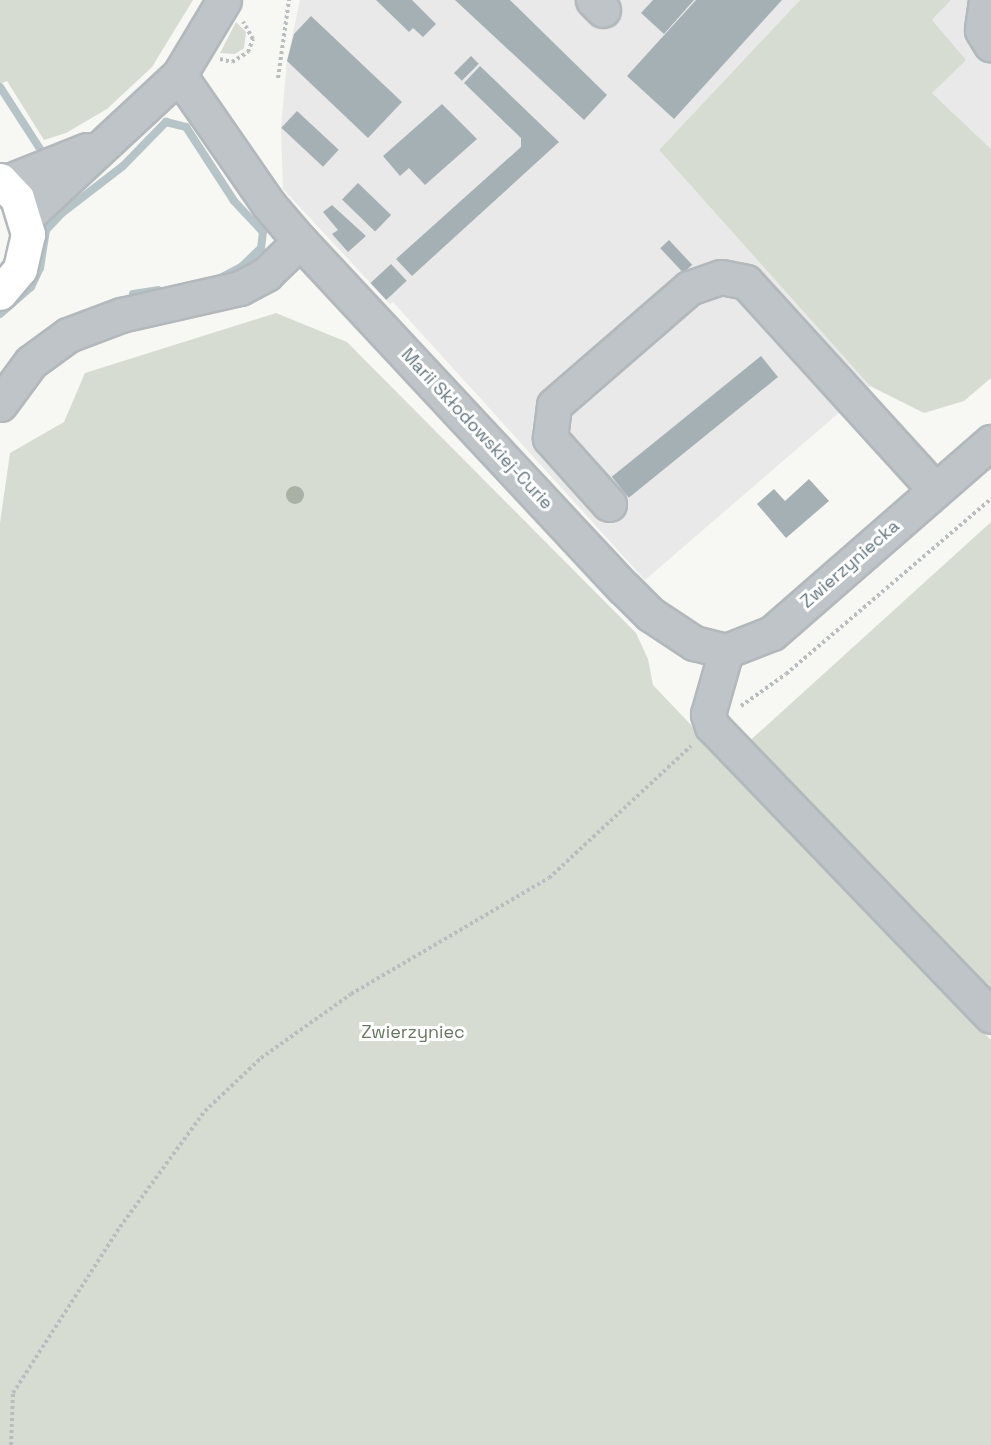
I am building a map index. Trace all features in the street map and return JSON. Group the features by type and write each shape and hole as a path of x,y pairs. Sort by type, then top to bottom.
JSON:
{"main road":[{"path":"0,293 20,269 26,252 26,217 2,181"}],"street":[{"path":"986,0 982,30 991,45"},
{"path":"26,217 100,145 134,118 180,75 228,7"},
{"name":"Marii Skłodowskiej-Curie","path":"180,75 269,205 300,241 624,588 650,614 694,643 726,651"},
{"path":"2,181 100,145"},
{"path":"0,404 31,362 68,335 121,315 240,288 266,274 300,241"},
{"path":"609,504 550,438 554,405 689,288 721,277 746,282 935,490"},
{"name":"Zwierzyniecka","path":"726,651 772,633 991,442"},
{"path":"726,651 708,714 712,726 991,1016"}],"path":[{"path":"278,78 290,0"},
{"path":"210,54 232,62 248,52 252,34 228,7"},
{"path":"11,1445 13,1393 120,1227 205,1111 261,1058 351,994 549,878 712,726 786,674 991,499"}],"shaded area":[{"path":"300,0 800,0 659,150 870,386 645,580 393,302 390,304 283,189 281,128 287,61"},
{"path":"951,0 991,0 991,149 932,93 932,20"}],"green space":[{"path":"0,0 193,0 152,67 107,109 66,133 44,140 7,81 0,84"},
{"path":"800,0 951,0 932,20 966,60 932,93 991,149 991,378 964,401 924,413 870,386 659,150"},
{"path":"236,22 246,32 244,48 235,54 220,53"},
{"name":"Zwierzyniec","path":"276,313 347,342 636,633 648,659 653,685 991,1040 991,1445 0,1445 0,523 10,453 64,422 85,373"},
{"path":"991,522 991,1000 744,746"}],"building":[{"path":"376,0 412,0 436,24 423,37 413,28 409,32"},
{"path":"455,0 510,0 607,95 584,120"},
{"path":"653,0 694,0 664,34 641,13"},
{"path":"696,0 782,0 674,119 627,76"},
{"path":"311,16 402,102 368,138 287,61 294,34"},
{"path":"471,56 479,64 462,81 454,73"},
{"path":"480,66 559,142 412,276 396,259 521,147 521,138 464,83"},
{"path":"442,104 477,139 425,185 409,168 400,176 383,156"},
{"path":"297,111 339,150 323,167 281,128"},
{"path":"358,183 391,215 375,231 342,200"},
{"path":"332,205 366,236 348,252 332,234 338,230 323,212"},
{"path":"669,240 692,265 683,273 660,248"},
{"path":"391,264 407,281 386,300 371,283"},
{"path":"761,356 778,377 629,498 612,477"},
{"path":"809,479 829,501 786,538 757,504 774,489 785,501"}],"waterway":[{"path":"0,87 42,152"},
{"path":"0,314 31,287 40,268 46,230 62,213 123,166 166,122 186,127 234,201 263,232 261,248 241,267 220,278"},
{"path":"133,294 158,290"}]}
